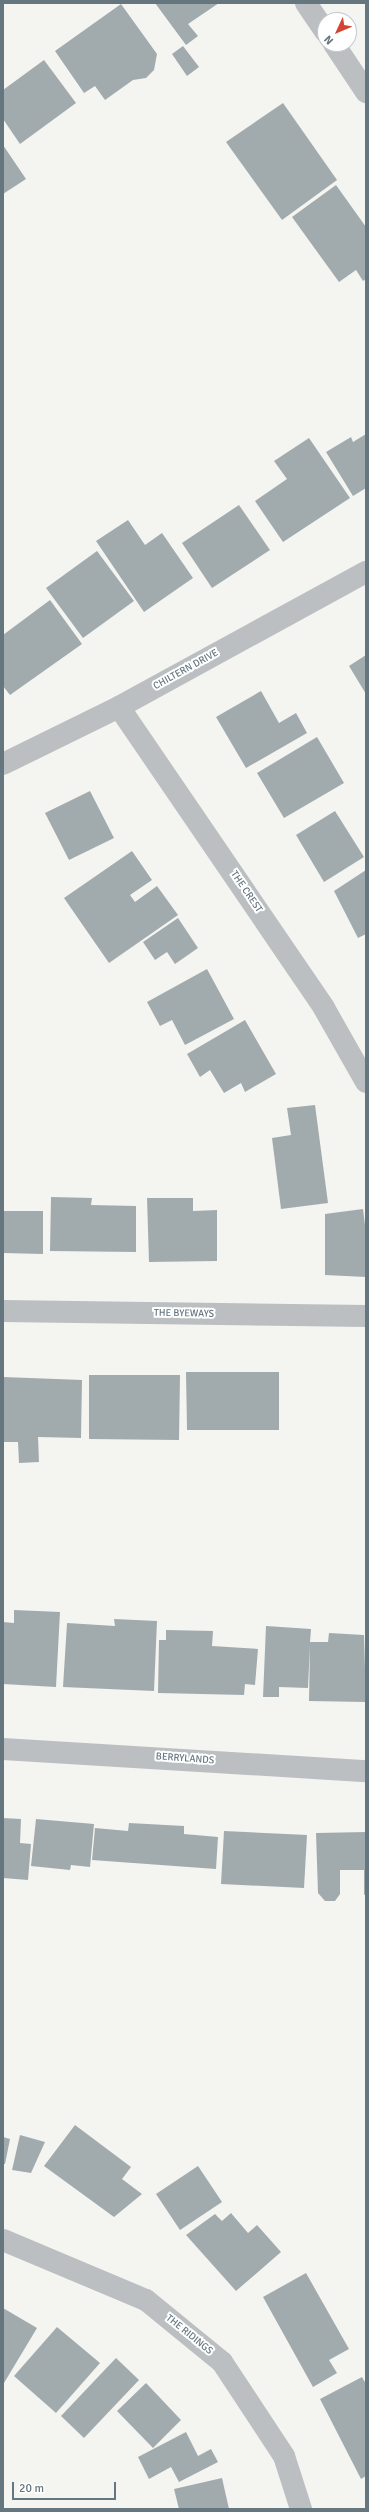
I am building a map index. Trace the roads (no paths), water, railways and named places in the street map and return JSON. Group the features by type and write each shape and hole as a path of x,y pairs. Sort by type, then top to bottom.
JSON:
{"street":[{"path":"306,3 317,19"},
{"path":"339,52 366,92"},
{"name":"CHILTERN DRIVE","path":"3,764 119,707 366,572"},
{"name":"THE CREST","path":"119,707 324,1008 366,1082"},
{"name":"THE BYEWAYS","path":"3,1311 366,1316"},
{"name":"BERRYLANDS","path":"3,1749 366,1771"},
{"name":"THE RIDINGS","path":"3,2240 146,2300 222,2362 284,2456 301,2509"}]}
